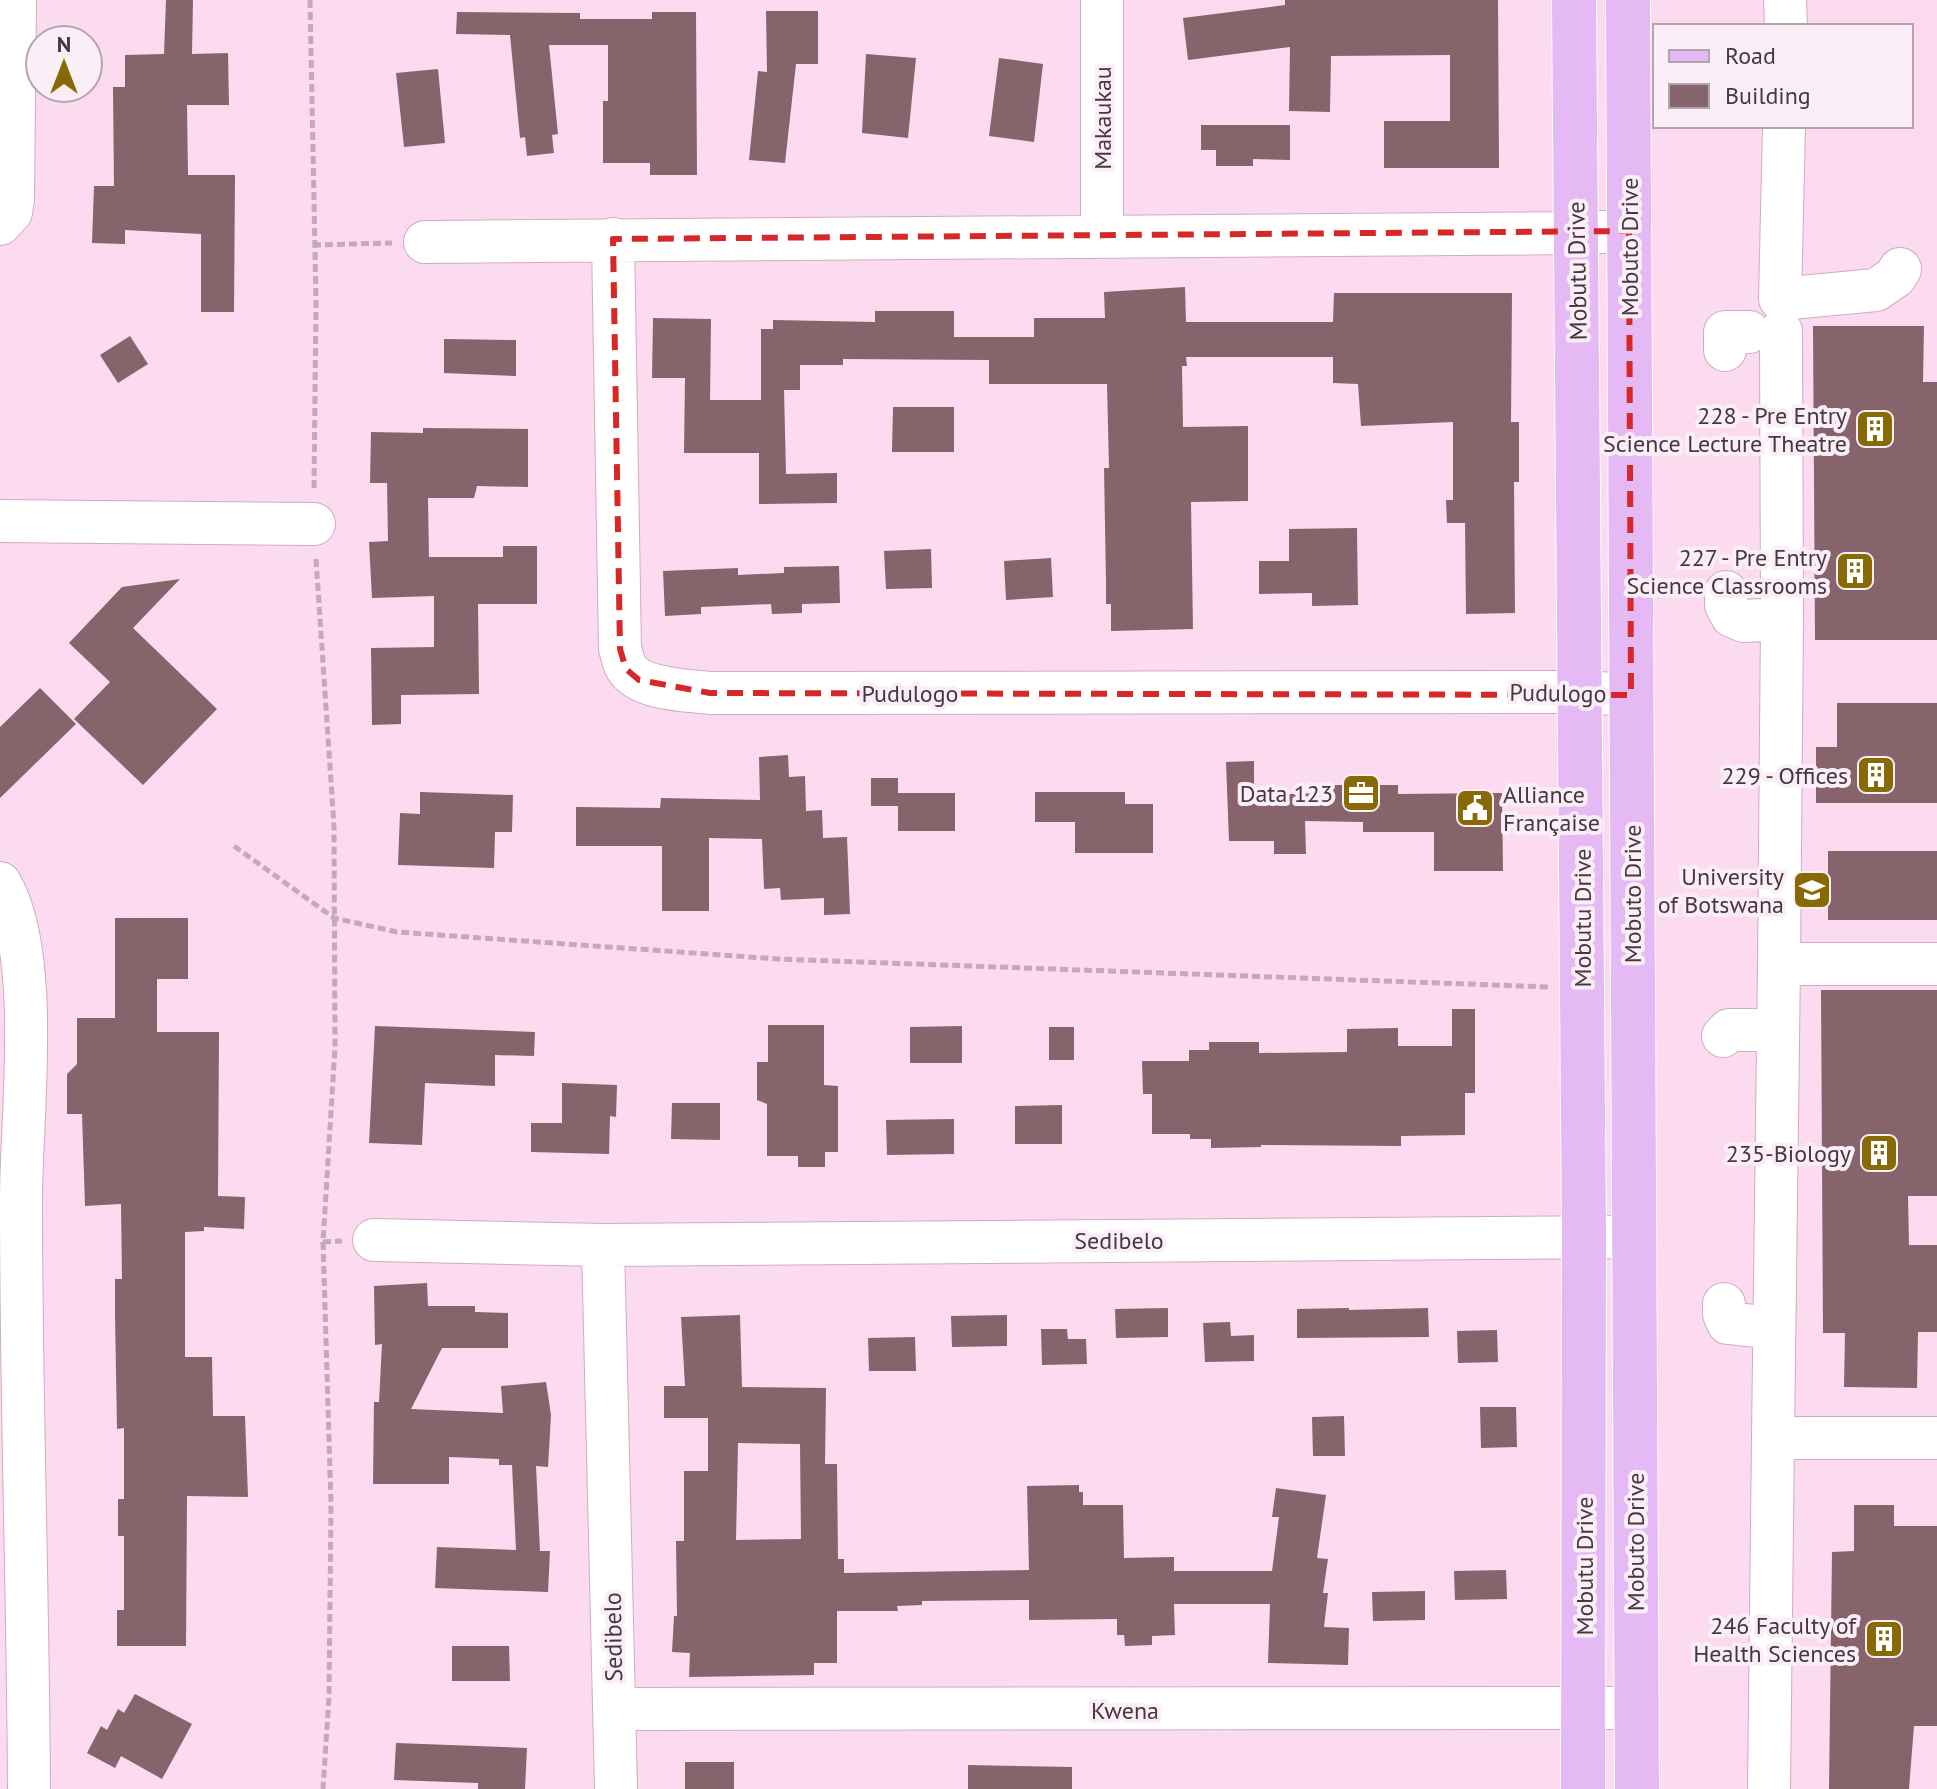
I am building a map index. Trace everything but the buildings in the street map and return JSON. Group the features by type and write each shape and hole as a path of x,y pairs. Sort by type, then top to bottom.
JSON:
{"main road":[{"name":"Mobutu Drive","path":"1574,0 1584,1236 1583,1789"},
{"name":"Mobuto Drive","path":"1628,0 1637,1789"},
{"path":"1581,780 1632,780"}],"street":[{"path":"0,224 11,212 13,200 15,0"},
{"name":"Makaukau","path":"1102,0 1102,237"},
{"path":"1785,0 1786,24"},
{"path":"1784,128 1780,299 1854,281 1876,290 1895,277 1900,269"},
{"path":"425,242 1629,231"},
{"name":"Pudulogo","path":"613,239 620,649 626,669 639,680 669,688 710,693 1581,692 1631,695"},
{"path":"1752,337 1782,619 1769,1789"},
{"path":"0,521 314,524"},
{"path":"1726,592 1726,605 1732,616 1744,621 1782,619"},
{"path":"0,883 15,921 26,1012 10,1200 14,1592 29,1789"},
{"path":"1779,964 1937,964"},
{"path":"1723,1036 1729,1030 1777,1030"},
{"name":"Sedibelo","path":"374,1240 603,1245 1634,1237"},
{"name":"Sedibelo","path":"603,1245 616,1789"},
{"path":"1724,1304 1728,1323 1773,1328"},
{"path":"1773,1438 1937,1438"},
{"name":"Kwena","path":"614,1709 1636,1708"}],"path":[{"path":"310,0 316,301 314,524 334,826 335,1047 323,1242 331,1504 329,1697 323,1789"},
{"path":"313,245 425,242"},
{"path":"234,846 334,918 397,932 778,959 1582,988"}],"highlighted area":[{"path":"1629,231 1631,695 710,693 639,680 626,669 620,649 613,239"}],"place":[{"name":"228 - Pre Entry Science Lecture Theatre","path":"1875,429"},
{"name":"227 - Pre Entry Science Classrooms","path":"1855,571"},
{"name":"229 - Offices","path":"1876,775"},
{"name":"Data 123","path":"1361,793"},
{"name":"Alliance Française","path":"1475,808"},
{"name":"University of Botswana","path":"1812,890"},
{"name":"235-Biology","path":"1879,1153"},
{"name":"246 Faculty of Health Sciences","path":"1884,1639"}]}
